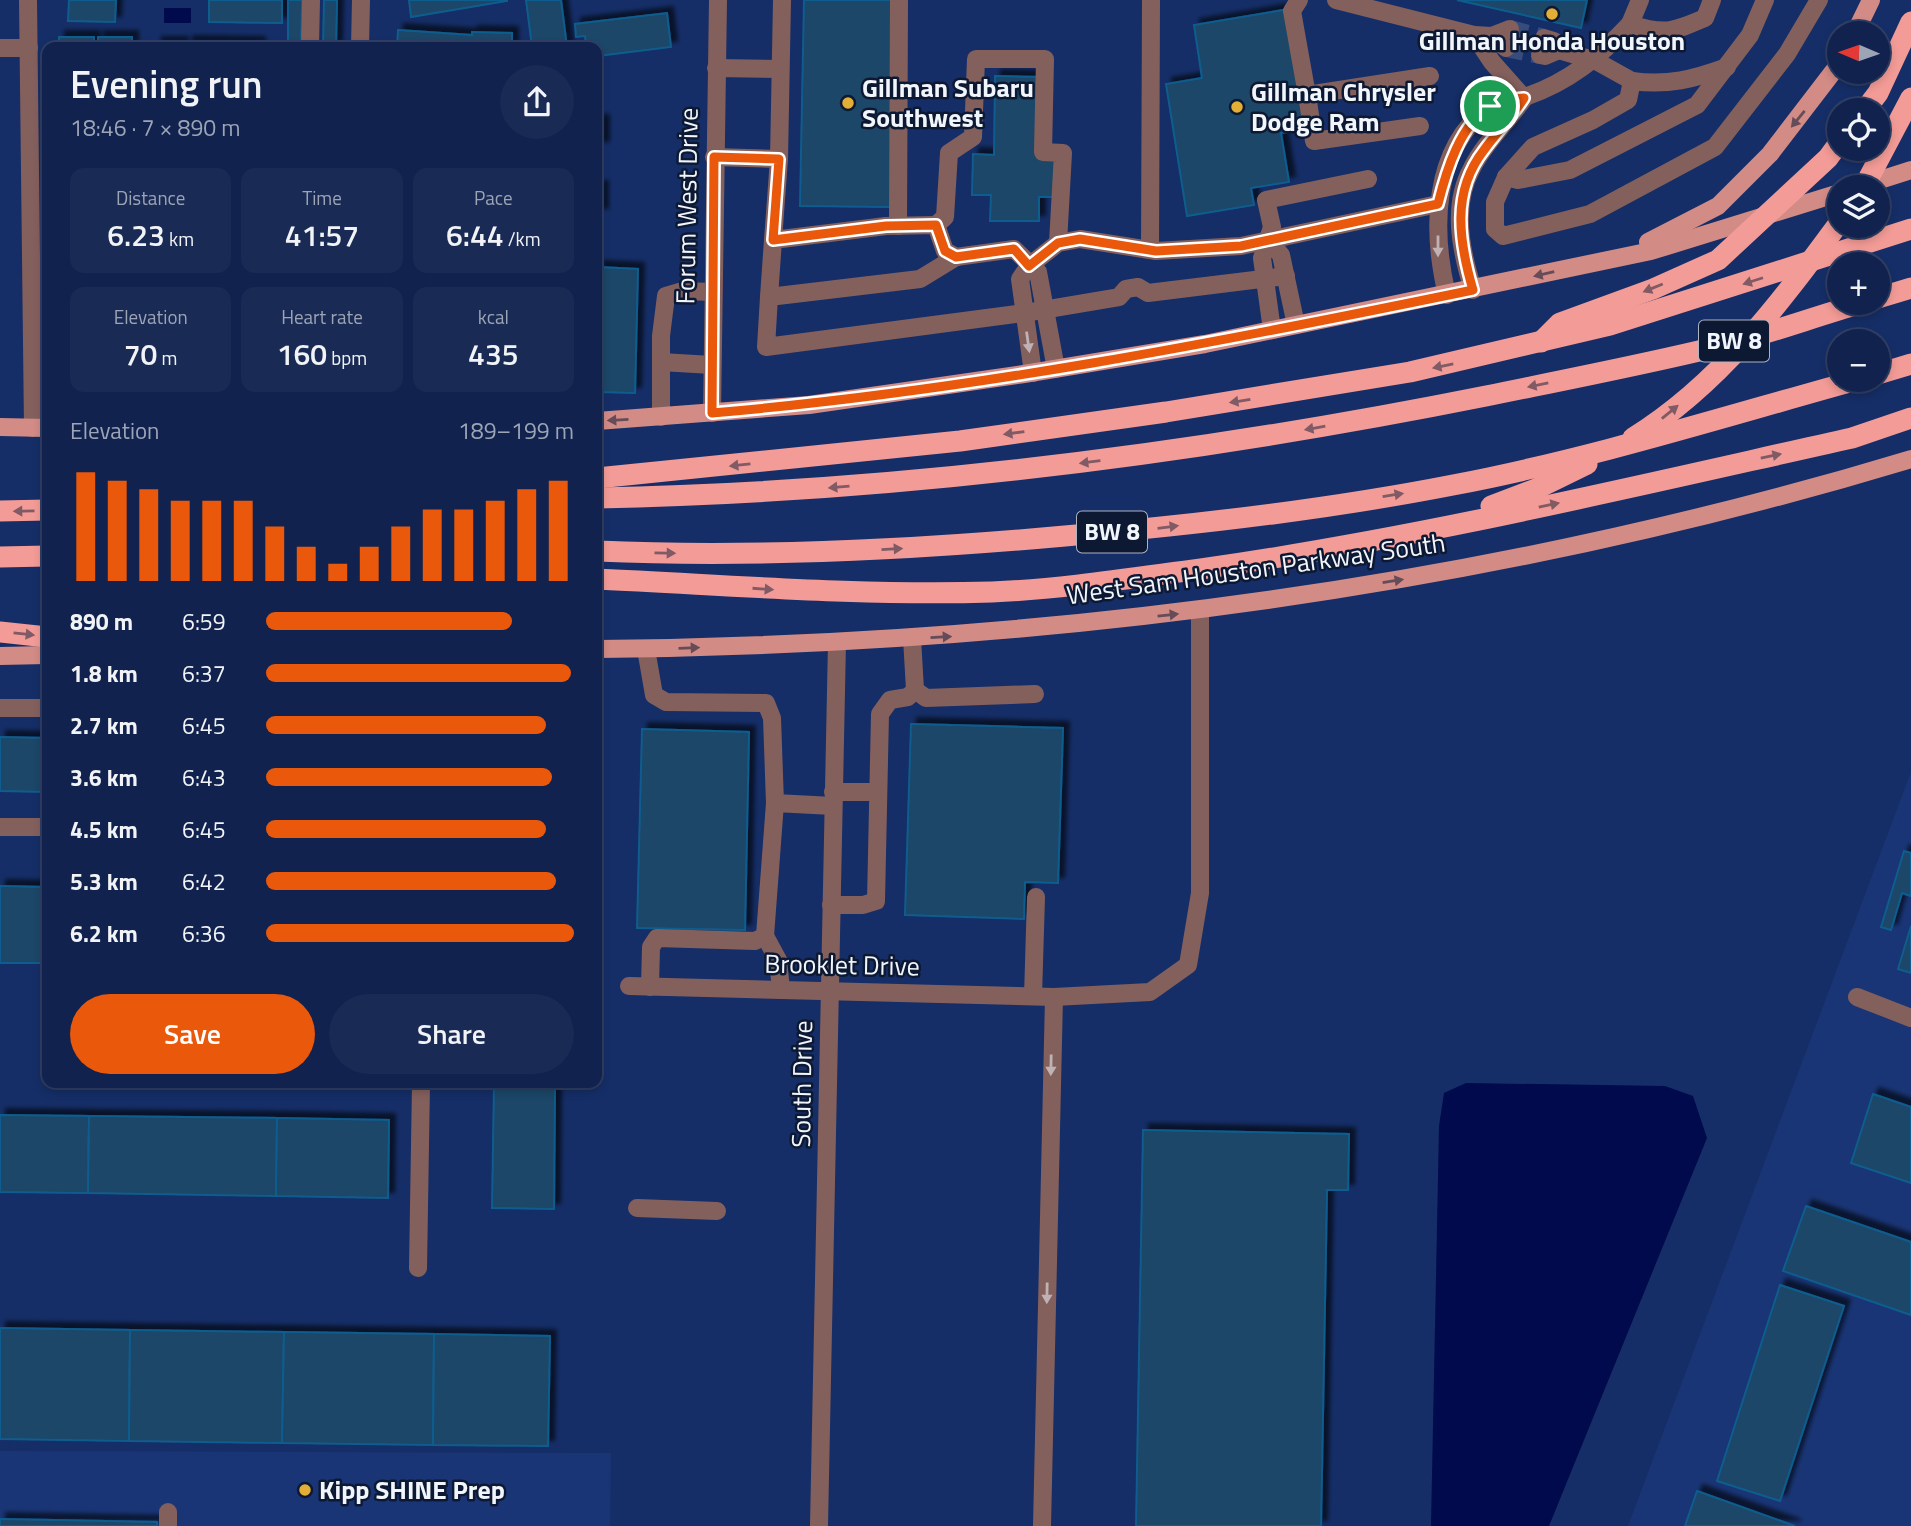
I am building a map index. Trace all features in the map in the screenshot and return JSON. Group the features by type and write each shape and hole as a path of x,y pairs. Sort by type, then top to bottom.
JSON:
{"highway":[{"path":"1874,98 1911,22"},
{"path":"1870,175 1911,98"},
{"path":"1538,344 1560,323 1653,289 1718,260 1827,159"},
{"path":"602,478 835,456 1082,424 1307,390 1538,344 1639,317 1911,229"},
{"path":"1410,535 1536,489 1605,455 1652,426 1692,393 1762,326 1828,238"},
{"path":"1890,294 1911,288"},
{"name":"BW 8","path":"602,498 821,488 1187,450 1368,419 1605,372 1722,345 1827,313"},
{"path":"1890,370 1911,364"},
{"name":"West Sam Houston Parkway South","path":"602,551 664,554 841,551 959,546 1150,529 1454,485 1620,448 1827,389"},
{"path":"602,579 785,591 993,592 1121,580 1283,557 1410,535 1852,438 1911,418"},
{"path":"0,511 42,510"},
{"path":"0,556 42,555"},
{"path":"0,632 42,636"}],"main road":[{"path":"1861,21 1871,0"},
{"path":"1610,259 1718,206 1770,154 1827,80"},
{"path":"1890,177 1911,170"},
{"path":"602,421 809,405 1032,373 1272,330 1651,251 1827,197"},
{"path":"0,428 40,428"},
{"name":"West Sam Houston Parkway South","path":"602,649 967,636 1200,611 1417,577 1658,528 1911,459"},
{"path":"0,656 42,655"}],"street":[{"path":"28,0 40,428"},
{"path":"310,42 311,0"},
{"path":"360,0 360,42"},
{"name":"Forum West Drive","path":"712,413 718,0"},
{"path":"782,0 779,159 766,347 1046,310 1119,297 1126,289 1138,287 1148,293 1265,281 1286,276"},
{"path":"898,226 899,0"},
{"path":"1150,250 1151,0"},
{"path":"1299,0 1292,11 1314,141 1420,126"},
{"path":"1336,0 1483,35 1506,48"},
{"path":"1447,295 1438,258 1438,204 1450,159 1469,129 1490,106 1524,98 1596,61 1630,24 1640,0"},
{"path":"1630,24 1657,32 1679,29 1706,18 1712,0"},
{"path":"1506,177 1518,180 1570,170 1697,105 1750,35 1765,0"},
{"path":"1632,81 1628,100 1593,120 1533,147 1506,177 1495,202 1495,229 1503,236 1590,214 1716,147 1787,54 1819,0"},
{"path":"1483,35 1510,30"},
{"path":"1483,35 1492,62 1524,98"},
{"path":"1542,47 1596,61 1632,81 1663,85 1698,78 1728,66"},
{"path":"0,48 29,48"},
{"path":"773,240 898,226 936,225 945,216 949,153 973,137 976,59 1045,58 1043,152 1063,153 1058,243"},
{"path":"716,68 780,69"},
{"path":"1307,95 1430,76"},
{"path":"1473,290 1462,253 1462,197 1471,169 1524,98"},
{"path":"714,157 779,159"},
{"path":"1272,330 1262,258 1272,227 1266,200 1368,179"},
{"path":"1032,373 1020,279 1029,266 1058,243 1080,239 1150,250 1241,246 1438,204"},
{"path":"936,225 945,251 956,257"},
{"path":"1269,241 1281,255 1296,325"},
{"path":"769,297 920,279 956,257 1014,249 1038,272 1056,369"},
{"path":"661,417 661,362 666,296 683,291 712,292"},
{"path":"661,362 712,365"},
{"name":"Brooklet Drive","path":"629,986 1054,997 1150,992 1188,965 1200,893 1200,611"},
{"path":"912,638 915,690"},
{"name":"South Drive","path":"819,1526 836,642"},
{"path":"646,649 654,695 666,702 766,703 772,718 775,803 765,936 778,960 781,990"},
{"path":"915,690 926,698 1035,694"},
{"path":"831,905 863,905 876,901 880,714 890,700 908,696 915,690"},
{"path":"0,708 42,708"},
{"path":"775,803 833,799 878,792"},
{"path":"0,827 42,827"},
{"path":"1033,996 1037,897"},
{"path":"650,987 651,947 657,938 754,941 765,936"},
{"path":"1042,1526 1054,997"},
{"path":"1857,997 1911,1018"},
{"path":"418,1268 421,1088"},
{"path":"637,1208 717,1211"}],"shaded area":[{"path":"164,8 191,8 191,23 164,23"},
{"path":"1911,772 1911,1526 1628,1526"},
{"path":"1466,1083 1665,1086 1693,1096 1707,1138 1549,1526 1431,1526 1439,1126 1444,1093"},
{"name":"Kipp SHINE Prep","path":"0,1451 611,1453 610,1526 0,1526"}],"building":[{"path":"69,0 116,0 115,22 68,21"},
{"path":"209,0 282,0 282,23 209,22"},
{"path":"288,0 302,0 301,42 288,42"},
{"path":"324,0 337,0 336,42 323,42"},
{"path":"409,0 507,0 507,1 411,17"},
{"path":"526,0 561,0 566,42 531,42"},
{"name":"Gillman Subaru Southwest","path":"804,0 896,0 892,207 800,206"},
{"name":"Gillman Honda Houston","path":"1457,0 1587,0 1581,28"},
{"name":"Gillman Chrysler Dodge Ram","path":"1289,9 1308,129 1281,133 1289,182 1251,188 1254,205 1187,216 1166,84 1202,78 1194,25"},
{"path":"667,13 671,47 602,55 602,42 586,42 585,36 576,37 575,24"},
{"path":"398,30 472,35 472,32 512,33 512,42 397,42"},
{"path":"59,37 94,37 94,42 59,42"},
{"path":"98,37 132,37 132,42 98,42"},
{"path":"995,76 1041,77 1039,159 1060,160 1059,197 1039,197 1039,221 990,221 991,195 972,195 973,154 994,155"},
{"path":"602,267 638,269 635,393 602,392"},
{"path":"911,724 1063,728 1058,883 1025,882 1024,919 905,915"},
{"path":"642,729 749,732 745,930 637,928"},
{"path":"0,737 42,738 42,792 0,791"},
{"path":"1904,851 1911,853 1911,896 1902,893 1891,930 1881,927"},
{"path":"0,886 42,887 42,963 0,963"},
{"path":"1911,926 1911,973 1898,969"},
{"path":"494,1088 555,1088 554,1209 492,1208"},
{"path":"1873,1094 1911,1107 1911,1183 1851,1163"},
{"path":"0,1115 89,1116 88,1193 0,1192"},
{"path":"89,1116 277,1118 276,1196 88,1193"},
{"path":"277,1118 389,1120 388,1198 276,1196"},
{"path":"1143,1130 1349,1134 1348,1190 1327,1190 1321,1526 1136,1526"},
{"path":"1806,1206 1911,1242 1911,1315 1783,1271"},
{"path":"1780,1285 1844,1306 1780,1501 1717,1481"},
{"path":"0,1328 130,1330 129,1441 0,1439"},
{"path":"130,1330 284,1332 282,1443 129,1441"},
{"path":"284,1332 434,1334 433,1445 282,1443"},
{"path":"434,1334 550,1336 548,1446 433,1445"},
{"path":"1697,1491 1795,1526 1685,1526"},
{"path":"0,1519 157,1522 157,1526 0,1526"}],"tunnel":[{"path":"1510,29 1544,38"},
{"path":"1506,48 1540,55"}],"place":[{"name":"Gillman Honda Houston","path":"1552,14"},
{"name":"Gillman Subaru Southwest","path":"848,103"},
{"name":"Gillman Chrysler Dodge Ram","path":"1237,107"},
{"name":"Kipp SHINE Prep","path":"305,1490"}],"route":[{"path":"1524,98 1471,169 1462,197 1462,253 1473,290 1205,344 1024,374 809,405 712,413 714,157 779,159 773,240 886,226 936,225 945,251 956,257 1014,249 1029,266 1058,243 1080,239 1156,251 1241,246 1438,204 1450,159 1469,129 1490,106 1502,101 1524,98"}]}
